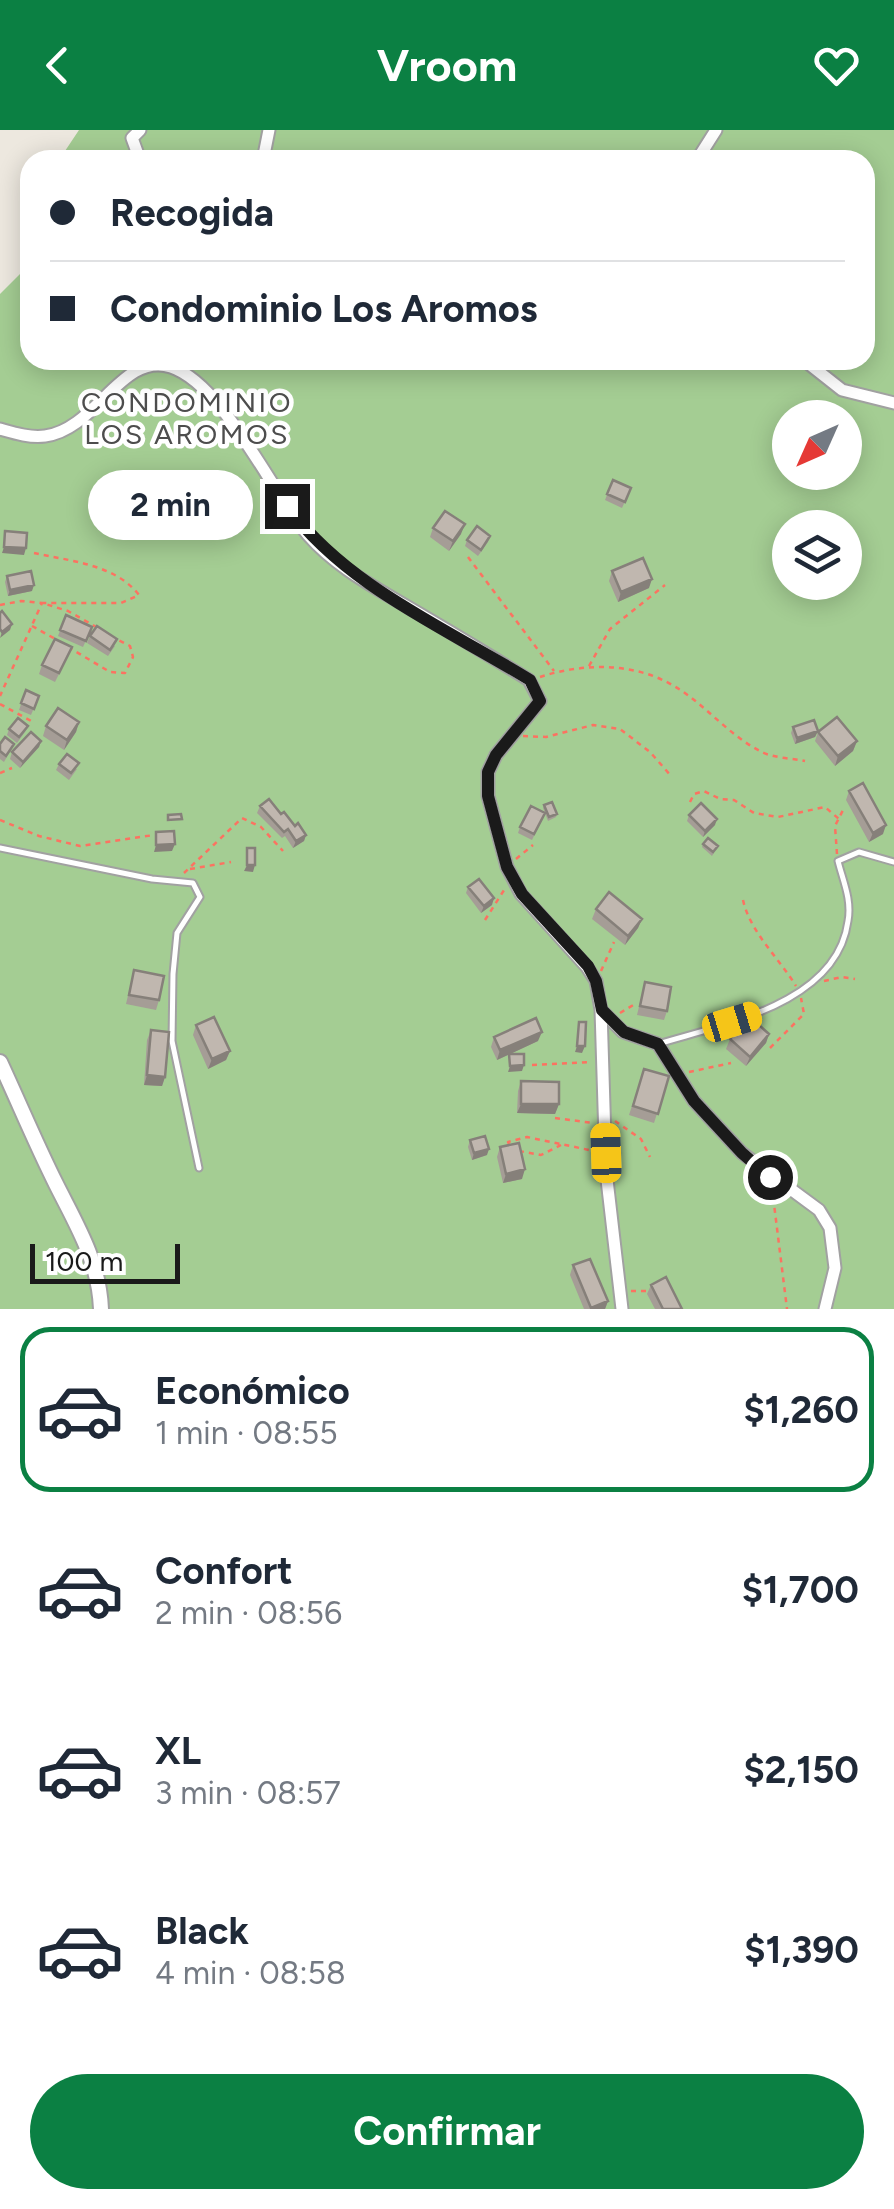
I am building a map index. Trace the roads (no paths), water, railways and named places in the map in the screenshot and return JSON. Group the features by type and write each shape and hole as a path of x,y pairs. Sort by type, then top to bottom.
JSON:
{"street":[{"path":"0,429 46,436 76,425 121,380 138,370"},
{"path":"180,370 207,389 310,536 348,571 530,680 540,701 496,755 488,772 488,796 510,872 522,894 588,966 606,1015 606,1153 622,1309"},
{"path":"817,370 842,390 894,404"},
{"path":"606,1015 624,1032 658,1044 694,1101 742,1153 819,1210 830,1228 834,1268 826,1309"},
{"path":"0,1062 84,1235 102,1309"}],"lane":[{"path":"0,848 193,883 200,896 178,933 172,1042 200,1168"},
{"path":"658,1044 768,1010 808,986 834,957 848,923 848,893 838,861 858,852 894,862"}],"district":[{"name":"CONDOMINIO LOS AROMOS","path":"187,418"}]}
